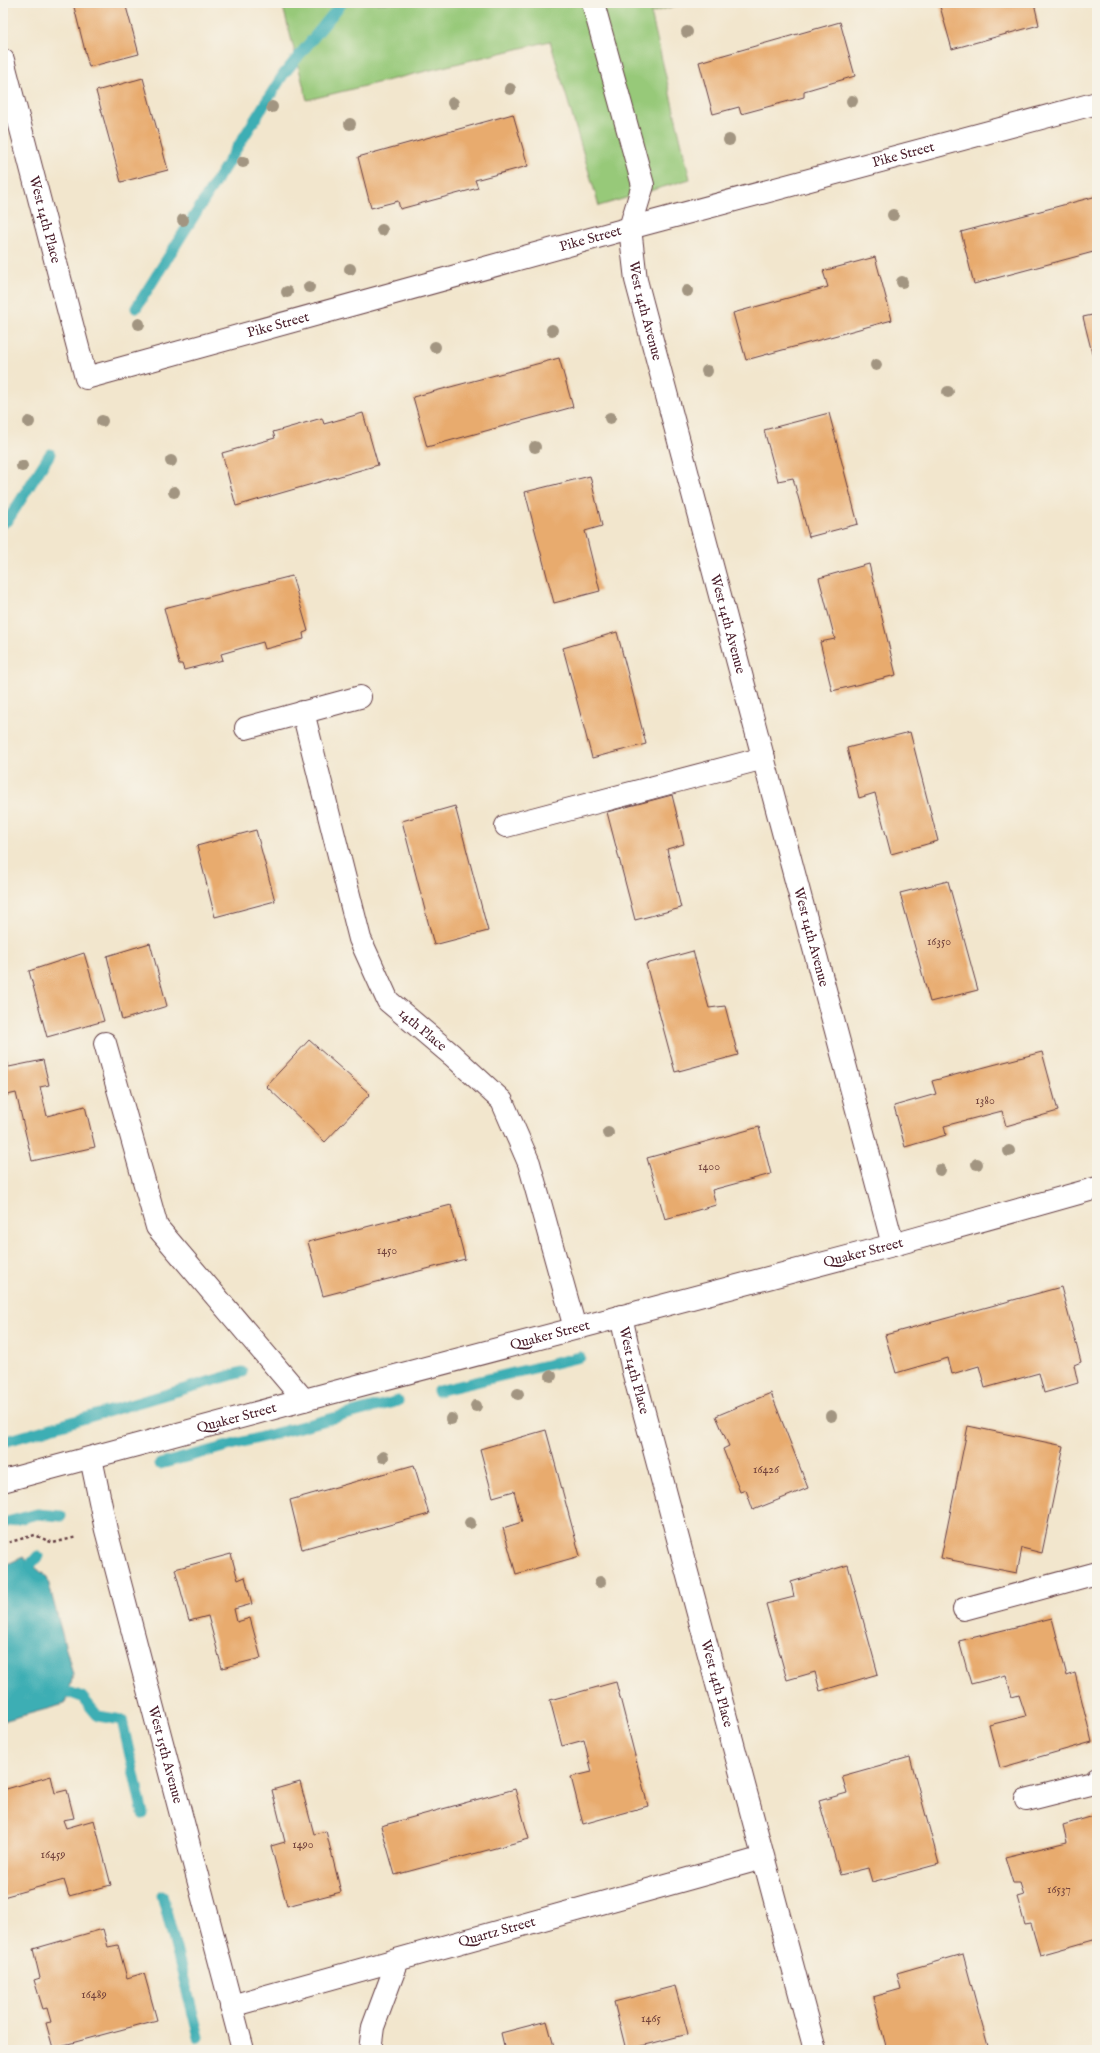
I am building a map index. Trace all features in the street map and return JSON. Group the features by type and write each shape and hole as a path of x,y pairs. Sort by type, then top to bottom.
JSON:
{"street":[{"name":"West 14th Avenue","path":"593,3 642,185 630,228 636,280 893,1245"},
{"name":"West 14th Place","path":"3,60 86,378"},
{"name":"Pike Street","path":"86,378 630,228 1097,103"},
{"path":"246,728 360,697"},
{"name":"14th Place","path":"303,712 363,946 388,1001 452,1055 502,1101 530,1163 575,1328"},
{"path":"506,826 764,758"},
{"path":"106,1043 157,1227 304,1400"},
{"name":"Quaker Street","path":"3,1481 575,1328 893,1245 1097,1188"},
{"name":"West 14th Place","path":"621,1316 635,1379 815,2050"},
{"name":"West 15th Avenue","path":"91,1458 106,1530 243,2050"},
{"path":"964,1610 1097,1573"},
{"path":"1026,1800 1093,1783 1097,1779"},
{"name":"Quartz Street","path":"231,2006 763,1858"},
{"path":"370,2050 373,2027 398,1960"}],"path":[{"path":"3,1544 35,1535 53,1543 78,1536"}],"green space":[{"path":"282,3 685,3 651,13 690,179 599,206 550,41 307,100"}],"water":[{"path":"23,1557 47,1577 73,1675 65,1704 3,1721 3,1566"}],"building":[{"path":"73,3 125,3 139,54 89,67"},
{"path":"939,3 1034,3 1039,25 952,49"},
{"path":"840,22 855,76 804,91 804,97 741,114 739,107 713,114 699,62"},
{"path":"143,78 168,170 121,182 96,91"},
{"path":"513,114 528,166 475,180 478,188 400,209 398,201 371,208 358,157"},
{"path":"1097,196 1097,251 974,284 961,232"},
{"path":"875,257 892,320 746,360 733,313 828,287 823,271"},
{"path":"1097,314 1097,369 1096,369 1083,317"},
{"path":"559,358 573,407 427,447 413,397"},
{"path":"363,413 378,465 236,506 222,453 275,438 273,432 322,418 324,424"},
{"path":"829,413 858,524 809,537 793,478 778,481 764,430"},
{"path":"590,476 602,526 585,531 600,591 554,603 525,492"},
{"path":"869,564 896,675 832,691 820,642 835,639 819,578"},
{"path":"292,576 308,631 303,633 304,639 265,649 263,642 221,654 223,660 184,670 182,664 179,664 164,608"},
{"path":"617,632 646,744 592,758 563,648"},
{"path":"910,732 938,841 891,854 875,793 859,798 847,748"},
{"path":"672,795 684,844 667,849 681,908 635,920 607,812"},
{"path":"455,806 488,931 434,945 402,821"},
{"path":"256,830 275,901 215,917 197,846"},
{"path":"948,881 978,990 930,1002 900,893"},
{"path":"150,943 167,1006 122,1020 107,956"},
{"path":"693,951 709,1008 725,1006 738,1055 675,1072 646,964"},
{"path":"84,953 104,1021 47,1037 29,971"},
{"path":"309,1040 370,1094 325,1142 266,1086"},
{"path":"3,1047 9,1067 43,1060 49,1085 40,1087 47,1116 85,1106 95,1147 32,1161 16,1093 3,1096"},
{"path":"1042,1052 1058,1111 1006,1126 1002,1111 944,1126 946,1135 905,1147 894,1106 936,1094 932,1081"},
{"path":"759,1127 771,1174 712,1190 716,1205 665,1219 647,1158"},
{"path":"451,1205 465,1259 323,1296 308,1242"},
{"path":"1061,1287 1081,1362 1074,1365 1078,1383 1044,1393 1039,1373 985,1388 979,1366 952,1374 948,1358 896,1373 885,1335"},
{"path":"771,1393 808,1488 753,1510 746,1490 740,1492 723,1449 729,1446 716,1416"},
{"path":"968,1426 1064,1446 1042,1553 1022,1548 1017,1573 941,1558"},
{"path":"546,1430 580,1556 516,1574 503,1528 522,1522 514,1491 493,1497 480,1449"},
{"path":"414,1465 429,1514 302,1549 290,1500"},
{"path":"231,1554 238,1580 245,1577 252,1604 234,1609 237,1622 250,1618 261,1658 222,1668 208,1616 189,1621 175,1569"},
{"path":"848,1565 878,1674 820,1691 815,1672 787,1680 766,1604 794,1597 791,1582"},
{"path":"1052,1618 1067,1676 1075,1673 1092,1742 1000,1768 989,1725 1026,1716 1019,1695 1012,1697 1006,1675 971,1684 959,1641"},
{"path":"616,1682 648,1806 583,1824 571,1777 592,1772 584,1740 562,1746 550,1700"},
{"path":"910,1757 939,1864 872,1882 868,1868 840,1875 819,1801 847,1793 842,1776"},
{"path":"51,1776 55,1793 67,1790 74,1818 63,1820 66,1828 94,1820 111,1885 69,1896 64,1880 3,1897 3,1790"},
{"path":"300,1782 314,1834 326,1831 341,1892 287,1906 271,1846 285,1842 272,1790"},
{"path":"515,1789 529,1839 395,1875 381,1826"},
{"path":"1097,1815 1097,1939 1040,1955 1031,1924 1025,1925 1017,1897 1024,1895 1020,1883 1013,1883 1005,1857 1067,1842 1063,1825"},
{"path":"103,1929 108,1947 118,1945 127,1978 144,1973 157,2020 53,2048 46,2023 51,2022 47,2008 43,2009 34,1980 40,1978 33,1949"},
{"path":"963,1954 989,2050 887,2050 873,1997 901,1989 897,1973"},
{"path":"675,1986 688,2034 626,2050 614,2002"},
{"path":"547,2021 555,2050 505,2050 501,2033"}],"waterway":[{"path":"136,308 283,75 342,3"},
{"path":"3,523 8,520 50,454"},
{"path":"438,1391 580,1357"},
{"path":"7,1441 242,1372"},
{"path":"160,1464 398,1401"},
{"path":"3,1523 37,1514 61,1516"},
{"path":"22,1574 38,1556"},
{"path":"55,1687 82,1697 98,1716 122,1720 143,1814"},
{"path":"162,1895 199,2037"}]}
